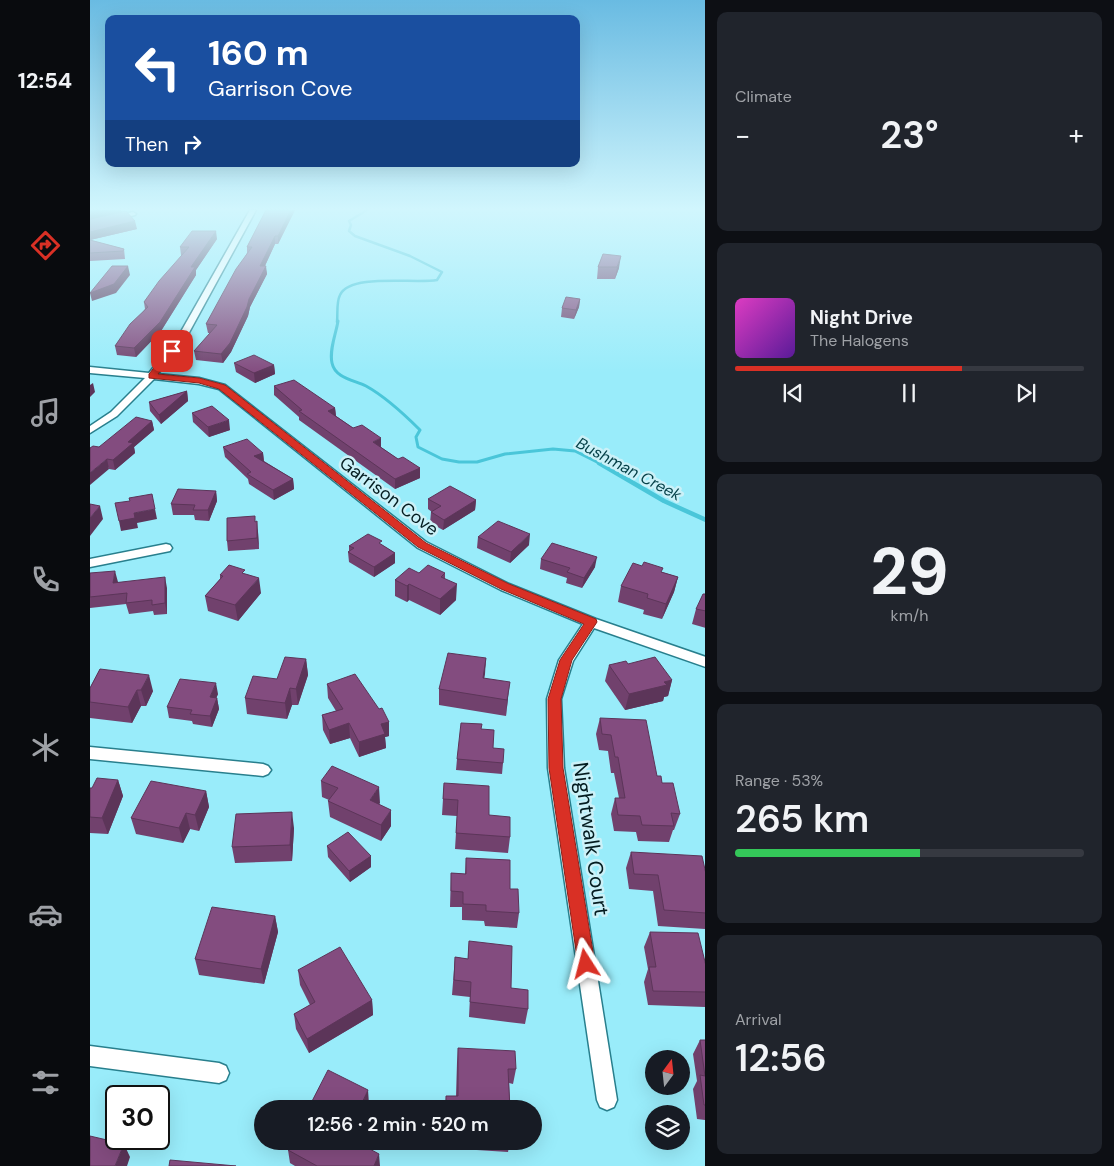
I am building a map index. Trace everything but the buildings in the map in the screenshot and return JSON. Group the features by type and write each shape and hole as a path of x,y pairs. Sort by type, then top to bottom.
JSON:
{"street":[{"path":"90,430 114,414 152,376 182,338 223,264"},
{"name":"Garrison Cove","path":"90,370 199,381 222,387 422,545 505,587 591,622 705,662"},
{"path":"90,563 166,548"},
{"name":"Nightwalk Court","path":"591,622 566,660 554,699 556,758 607,1100"},
{"path":"90,754 264,770"},
{"path":"90,1056 219,1073"}],"waterway":[{"name":"Bushman Creek","path":"337,322 339,298 346,288 369,282 437,280 442,272 427,264"},
{"name":"Bushman Creek","path":"338,321 331,353 334,368 346,378 366,386 381,395 408,418 420,430 416,437 418,447 442,459 459,462 477,462 505,454 553,449 575,451 599,463"},
{"name":"Bushman Creek","path":"599,463 664,501 705,520"}],"route":[{"path":"172,351 152,376 199,381 222,387 422,545 505,587 591,622 566,660 554,699 556,768 586,964"}]}
